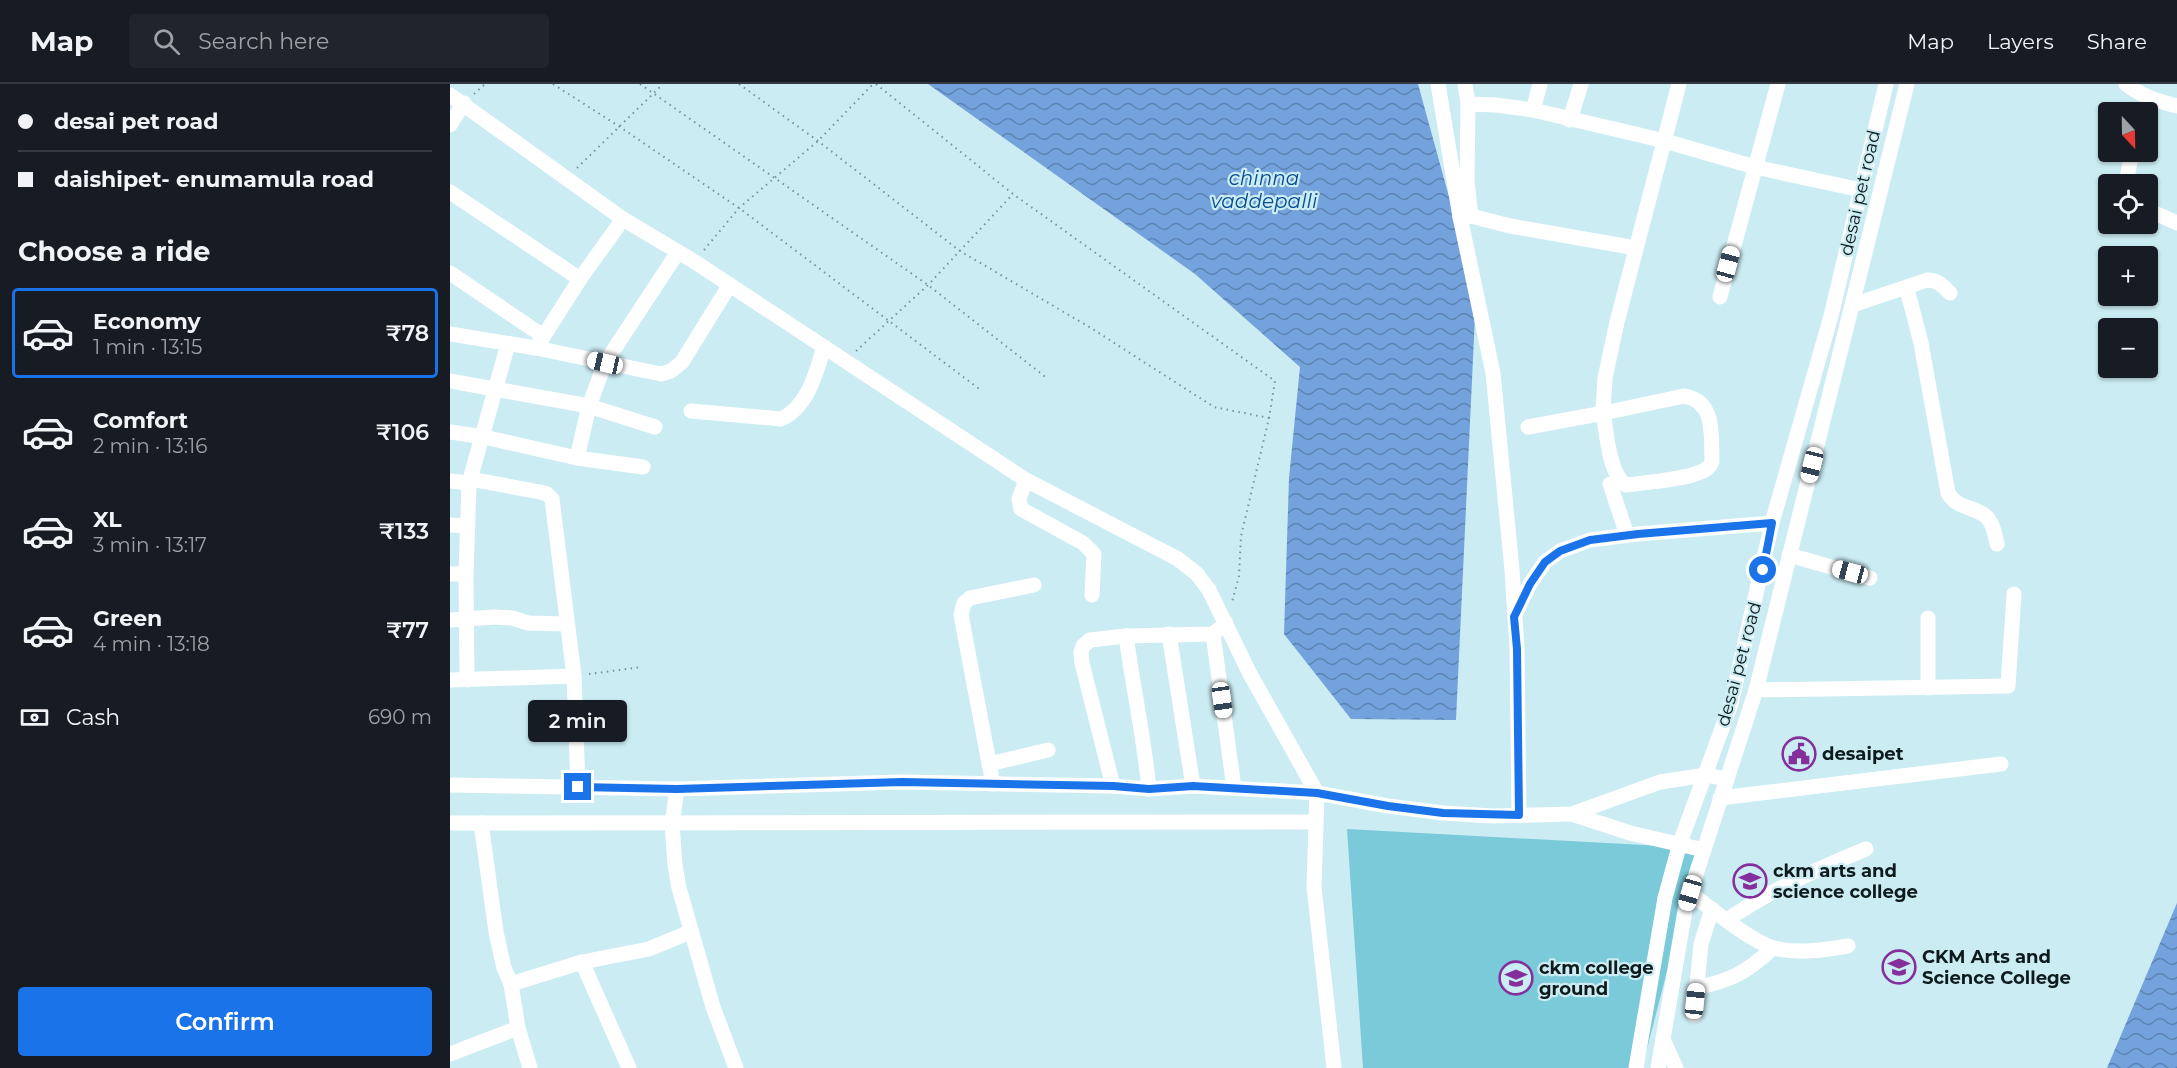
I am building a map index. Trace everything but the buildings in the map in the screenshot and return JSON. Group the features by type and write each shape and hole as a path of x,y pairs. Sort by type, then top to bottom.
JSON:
{"street":[{"path":"1438,84 1466,217 1493,373 1512,570 1517,649 1519,815"},
{"path":"1464,84 1468,104 1466,217"},
{"path":"1533,110 1540,84"},
{"path":"1570,120 1581,84"},
{"path":"1528,427 1604,414 1684,396 1695,398 1709,416 1712,462 1704,471 1626,485 1620,481 1614,471 1604,414 1605,378 1679,84"},
{"path":"1720,297 1778,84"},
{"name":"desai pet road","path":"1636,1068 1665,898 1680,843 1731,704 1772,523 1831,316 1886,84"},
{"name":"desai pet road","path":"1658,1068 1690,893 1756,690 1907,84"},
{"path":"2126,84 2153,101 2177,106"},
{"path":"450,94 623,219 695,261 821,357 844,362 1026,480 1178,559 1197,574 1209,591 1250,674 1317,793 1314,887 1334,1068"},
{"path":"450,125 464,103"},
{"path":"1468,104 1533,110 1665,141 1755,166 1861,190"},
{"path":"450,192 580,279"},
{"path":"2158,214 2177,223"},
{"path":"1466,217 1636,248"},
{"path":"540,342 580,279 623,219"},
{"path":"577,458 589,406 605,363 678,252"},
{"path":"450,273 540,342 605,363 661,374 672,371 681,362 729,286"},
{"path":"1852,305 1907,289 1927,280 1941,283 1950,293"},
{"path":"1907,289 1921,343 1948,493 1951,500 1962,507 1987,516 1991,521 1997,544"},
{"path":"450,334 508,344 540,342"},
{"path":"467,680 458,620 466,574 470,481 508,344"},
{"path":"691,411 781,418 797,408 821,357"},
{"path":"450,381 589,406 655,427"},
{"path":"450,432 484,437 577,458 643,467"},
{"path":"1026,480 1019,499 1021,509 1083,543 1094,554 1092,595"},
{"path":"450,482 470,481 540,492 552,499 574,676 578,787"},
{"path":"1610,484 1627,535"},
{"path":"1514,617 1530,584 1545,562 1560,551 1590,540 1772,523"},
{"path":"450,525 468,526"},
{"path":"1789,555 1870,578"},
{"path":"450,574 466,574"},
{"path":"993,783 962,608 970,598 1034,585"},
{"path":"1756,690 2008,686 2014,594"},
{"path":"458,620 495,617 512,618 528,623 567,624"},
{"path":"1928,688 1929,618"},
{"path":"1113,786 1082,663 1083,646 1090,640 1126,636 1213,634 1226,623"},
{"path":"1169,634 1193,786"},
{"path":"1213,634 1234,788"},
{"path":"1126,636 1144,738 1149,789"},
{"path":"450,681 574,676"},
{"path":"989,764 1048,750"},
{"path":"1720,798 2001,764"},
{"path":"450,784 677,789 902,782 1113,786 1149,789 1193,786 1317,793 1443,813 1519,815 1572,814 1660,782 1706,775 1726,779"},
{"path":"677,789 672,824 675,865 690,932 713,1007 736,1068"},
{"path":"1572,814 1630,833 1704,850"},
{"path":"450,823 1316,822"},
{"path":"481,823 496,932 504,968 511,984 518,1028 530,1068"},
{"path":"1727,920 1777,889 1817,869 1866,849"},
{"path":"1690,893 1759,942 1773,948 1790,950 1848,946"},
{"path":"1694,1015 1701,944 1712,909"},
{"path":"511,984 582,962 648,949 690,932"},
{"path":"1696,988 1737,976 1753,967 1773,948"},
{"path":"582,962 629,1068"},
{"path":"450,1054 518,1028"},
{"path":"1663,1039 1676,1068"}],"path":[{"path":"553,84 620,126 739,208 982,391"},
{"path":"640,84 928,285 1048,379"},
{"path":"566,178 663,84"},
{"path":"739,84 818,141 960,251 1091,328 1214,407 1269,418"},
{"path":"695,261 739,208 818,141 874,84 1013,194 1275,381 1269,418 1241,536 1239,576 1226,623"},
{"path":"844,362 928,285 1013,194"},
{"path":"574,676 642,667"}],"shaded area":[{"path":"1347,829 1699,848 1642,1068 1363,1068"}],"water":[{"name":"chinna vaddepalli","path":"928,84 1418,84 1476,295 1456,720 1351,719 1284,634 1289,478 1300,367 1195,274"},
{"path":"2177,903 2177,1068 2107,1068"}],"place":[{"name":"desaipet","path":"1799,754"},
{"name":"ckm arts and science college","path":"1750,881"},
{"name":"CKM Arts and Science College","path":"1899,967"},
{"name":"ckm college ground","path":"1516,978"}],"route":[{"path":"578,787 677,789 902,782 1113,786 1149,789 1193,786 1317,793 1443,813 1519,815 1517,649 1514,617 1530,584 1545,562 1560,551 1590,540 1772,523 1763,570"}]}
